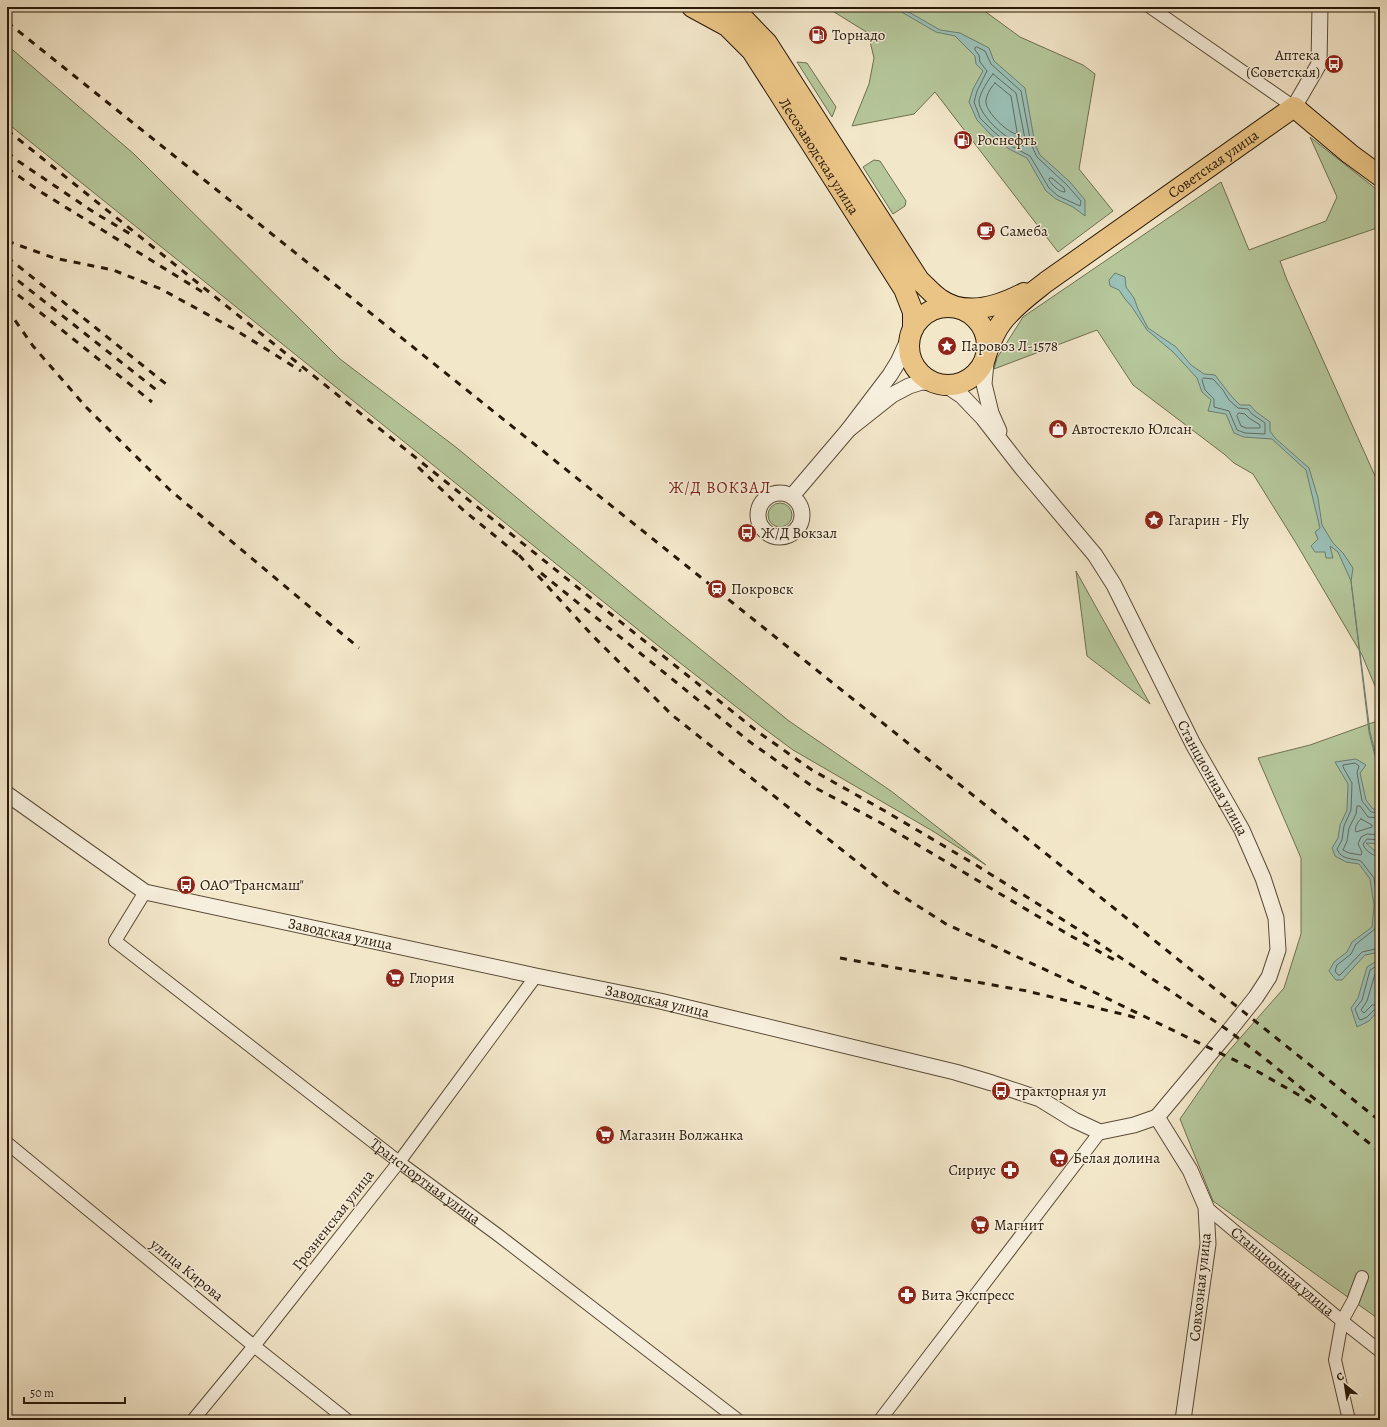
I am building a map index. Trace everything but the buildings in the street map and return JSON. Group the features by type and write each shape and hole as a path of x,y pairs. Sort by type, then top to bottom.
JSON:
{"main road":[{"name":"Лесозаводская улица","path":"692,7 727,26 752,51 904,289 913,312 913,329"},
{"name":"Лесозаводская улица","path":"726,7 739,14 767,44 919,280 940,299 954,307"},
{"path":"1294,106 1350,154 1380,176"},
{"name":"Советская улица","path":"987,352 1003,321 1016,307 1046,282 1294,106"},
{"name":"Советская улица","path":"954,307 974,309 988,307 1009,301 1046,282"},
{"path":"942,307 954,307 969,312 981,323 986,337 987,352 983,363 977,372 970,378 958,383 944,384 931,380 920,373 915,366 909,351 910,337 920,318 929,311 942,307"}],"street":[{"path":"1150,7 1294,106"},
{"name":"Советская улица","path":"1294,106 1319,64 1320,7"},
{"path":"792,496 849,429 898,362 913,329"},
{"name":"Станционная улица","path":"987,352 984,384 991,413 1005,447"},
{"path":"849,429 892,395 908,386 922,382 944,384"},
{"name":"Станционная улица","path":"944,384 962,396 983,418 1005,447 1095,555 1114,585 1193,744 1242,830 1263,878 1276,918 1278,950 1269,977 1256,997 1158,1117"},
{"path":"7,794 145,892"},
{"name":"Транспортная улица","path":"145,892 115,941 399,1162 498,1235 738,1420"},
{"name":"Заводская улица","path":"145,892 536,976 660,1001 992,1082 1040,1099 1074,1120 1100,1132"},
{"name":"Грозненская улица","path":"193,1420 254,1346 399,1162 536,976"},
{"path":"880,1420 1100,1132 1134,1125 1158,1117"},
{"name":"Совхозная улица","path":"1158,1117 1190,1170 1206,1207 1208,1244 1183,1420"},
{"name":"улица Кирова","path":"7,1143 254,1346 347,1420"},
{"name":"Станционная улица","path":"1206,1207 1380,1351"},
{"name":"Станционная улица","path":"1342,1321 1353,1301 1362,1277"},
{"path":"1342,1321 1335,1360 1349,1420"}],"green space":[{"path":"826,7 979,7 1020,37 1083,65 1095,74 1079,169 1113,211 1058,252 935,92 914,114 852,126 869,84 874,58 868,33"},
{"path":"7,45 134,154 340,359 457,448 635,596 789,721 891,791 986,865 931,830 793,750 762,727 656,644 7,123"},
{"path":"797,62 807,63 836,107 832,117"},
{"path":"1310,137 1380,192 1380,227 1280,261 1287,280 1380,487 1380,698 1362,655 1296,543 1253,474 1234,463 1133,385 1097,330 994,369 997,358 1023,317 1221,182 1249,250 1326,221 1337,197"},
{"path":"874,160 880,161 906,201 905,206 893,214 863,167"},
{"path":"780,503 785,504 791,510 791,520 785,526 780,527 775,526 769,520 768,515 769,510 775,504"},
{"path":"1076,571 1150,704 1087,656"},
{"path":"1380,720 1380,1320 1213,1201 1180,1119 1220,1061 1284,988 1301,934 1301,858 1258,758 1310,745"}],"water":[{"path":"893,7 900,7 940,30 960,33 989,48 994,61 1025,88 1035,144 1040,155 1070,182 1085,200 1085,216 1073,207 1056,199 1046,191 1027,158 1009,149 990,134 977,120 969,102 973,89 983,71 976,64 975,56 955,36 936,32"},
{"path":"1115,273 1125,277 1126,287 1134,298 1148,328 1176,347 1191,365 1204,374 1215,375 1240,405 1250,405 1255,411 1270,422 1270,431 1275,438 1309,468 1318,498 1322,525 1333,543 1343,553 1353,568 1351,581 1338,552 1330,546 1333,558 1326,558 1325,552 1315,552 1311,546 1318,539 1315,532 1320,528 1306,470 1272,439 1244,437 1234,433 1226,414 1208,411 1211,400 1202,392 1197,378 1173,352 1147,330 1119,290 1110,286 1109,280"},
{"path":"1351,581 1370,732 1380,776 1369,732"},
{"path":"1356,759 1366,765 1360,773 1366,800 1373,809 1380,809 1380,844 1366,843 1376,852 1380,853 1380,952 1365,955 1342,980 1336,980 1329,971 1334,962 1347,952 1352,942 1372,927 1374,905 1370,879 1359,864 1346,862 1335,856 1332,848 1338,838 1340,825 1347,810 1348,784 1335,762"},
{"path":"1380,959 1380,1031 1377,1012 1369,1021 1357,1027 1351,1008 1358,998 1367,967"}],"railway":[{"path":"7,22 1380,1121"},
{"path":"7,130 758,732 812,770 976,865 1076,928 1175,994 1229,1031 1268,1061 1380,1152"},
{"path":"7,152 95,213 132,235"},
{"path":"7,168 41,192 204,293"},
{"path":"7,241 54,258 113,270 161,289 234,329 301,371"},
{"path":"7,257 166,384"},
{"path":"7,272 159,392"},
{"path":"7,286 152,402"},
{"path":"7,309 33,346 86,407 170,490 359,648"},
{"path":"418,467 462,509 522,558"},
{"path":"519,555 592,635 672,715 890,888 946,924 1098,994 1255,1070 1315,1105"},
{"path":"541,573 750,742 812,786 881,823 1071,936 1120,963"},
{"path":"840,958 1027,991 1139,1019"}],"place":[{"name":"Торнадо","path":"818,35"},
{"name":"Аптека (Советская)","path":"1334,64"},
{"name":"Роснефть","path":"963,140"},
{"name":"Самеба","path":"986,231"},
{"name":"Паровоз Л-1578","path":"947,346"},
{"name":"Автостекло Юлсан","path":"1058,429"},
{"name":"Гагарин - Fly","path":"1154,520"},
{"name":"Ж/Д Вокзал","path":"747,533"},
{"name":"Покровск","path":"717,589"},
{"name":"ОАО\"Трансмаш\"","path":"186,885"},
{"name":"Глория","path":"395,978"},
{"name":"тракторная ул","path":"1001,1091"},
{"name":"Магазин Волжанка","path":"605,1135"},
{"name":"Белая долина","path":"1059,1158"},
{"name":"Сириус","path":"1010,1170"},
{"name":"Магнит","path":"980,1225"},
{"name":"Вита Экспресс","path":"907,1295"}],"district":[{"name":"Ж/Д ВОКЗАЛ","path":"720,487"}]}
